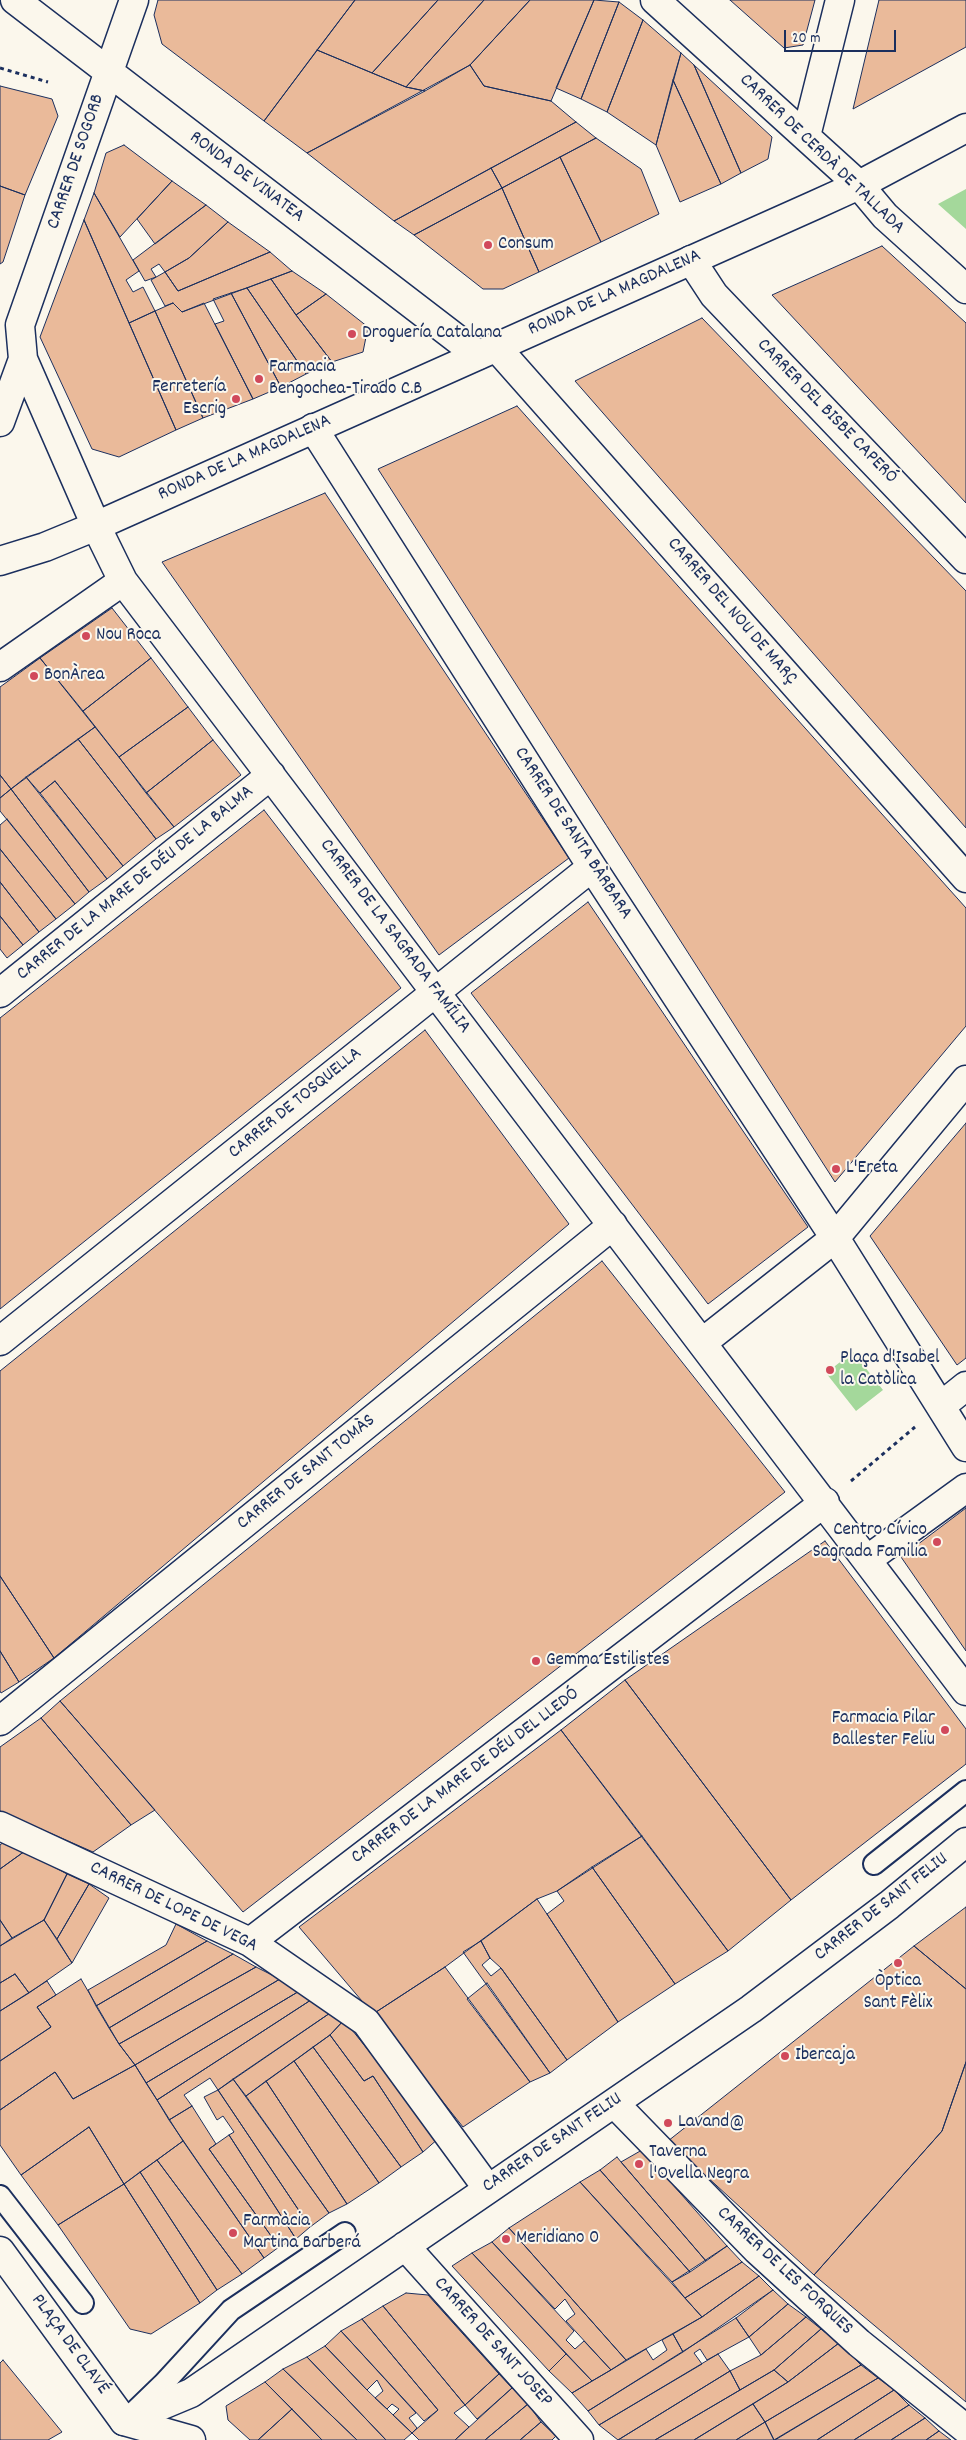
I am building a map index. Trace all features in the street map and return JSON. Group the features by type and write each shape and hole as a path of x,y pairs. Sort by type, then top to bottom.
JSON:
{"street":[{"name":"RONDA DE VINATEA","path":"15,0 487,351"},
{"name":"CARRER DE SOGORB","path":"10,321 134,0"},
{"name":"CARRER DE CERDÀ DE TALLADA","path":"655,0 859,185 884,216 966,289"},
{"path":"806,136 840,0"},
{"name":"RONDA DE LA MAGDALENA","path":"0,561 44,547 96,526 859,185 965,130"},
{"name":"CARRER DEL BISBE CAPERÓ","path":"691,260 714,295 966,559"},
{"path":"10,321 23,359 96,526"},
{"name":"CARRER DEL NOU DE MARÇ","path":"487,351 966,878"},
{"path":"0,422 23,359"},
{"name":"CARRER DE SANTA BÀRBARA","path":"313,428 592,867 835,1238"},
{"name":"CARRER DE LA SAGRADA FAMÍLIA","path":"96,526 123,581 703,1342"},
{"path":"0,667 123,581"},
{"name":"CARRER DE LA MARE DE DÉU DE LA BALMA","path":"0,992 272,775"},
{"name":"CARRER DE TOSQUELLA","path":"0,1341 592,867"},
{"path":"966,1080 835,1238 703,1342 966,1691"},
{"name":"CARRER DE SANT TOMÀS","path":"0,1721 613,1225"},
{"path":"835,1238 966,1447"},
{"path":"940,1406 966,1386"},
{"path":"868,1559 966,1488"},
{"name":"CARRER DE LA MARE DE DÉU DEL LLEDÓ","path":"250,1942 825,1502"},
{"name":"CARRER DE LOPE DE VEGA","path":"0,1826 250,1942 366,2022 488,2189"},
{"name":"CARRER DE SANT FELIU","path":"118,2431 191,2393 751,2009 889,1905 966,1842"},
{"name":"CARRER DE LES FORQUES","path":"614,2103 757,2250 859,2343 966,2429"},
{"name":"CARRER DE SANT JOSEP","path":"405,2246 579,2440"},
{"name":"PLAÇA DE CLAVÉ","path":"0,2251 118,2431"},
{"path":"118,2431 191,2440"}],"lane":[{"path":"874,1864 966,1790"},
{"path":"0,2196 83,2303"},
{"path":"118,2431 231,2310 345,2233"}],"path":[{"path":"0,68 48,82"},
{"path":"825,1502 940,1406"}],"green space":[{"path":"966,189 966,229 938,204"},
{"path":"853,1352 883,1390 856,1411 826,1373"}],"building":[{"path":"158,0 355,0 264,121 162,44 154,15"},
{"path":"355,0 438,0 372,73 317,50"},
{"path":"438,0 484,0 406,87 372,73"},
{"path":"484,0 530,0 470,65 425,91 406,87"},
{"path":"530,0 594,0 551,101 484,86 470,65"},
{"path":"594,0 619,2 581,99 556,88"},
{"path":"730,0 815,0 803,45 784,48"},
{"path":"879,0 966,0 966,47 853,109"},
{"path":"619,2 643,20 607,112 581,99"},
{"path":"643,20 681,53 656,145 607,112"},
{"path":"317,50 406,87 425,91 307,153 264,121"},
{"path":"681,53 694,65 741,173 721,184 673,80"},
{"path":"470,65 484,86 551,101 576,122 394,221 307,153"},
{"path":"694,65 772,137 768,159 741,173"},
{"path":"673,80 721,184 680,202 656,145"},
{"path":"0,86 52,99 58,116 25,195 0,186"},
{"path":"576,122 596,138 502,188 491,168"},
{"path":"596,138 641,169 659,214 601,242 560,157"},
{"path":"124,145 172,181 120,237 94,193 106,153"},
{"path":"560,157 601,242 539,272 502,188"},
{"path":"491,168 502,188 414,235 394,221"},
{"path":"172,181 206,205 155,244 137,219"},
{"path":"0,186 25,195 3,262 0,264"},
{"path":"502,188 539,272 503,289 483,289 414,235"},
{"path":"94,193 139,271 126,280 133,292 143,287 155,311 129,323 84,220"},
{"path":"206,205 228,222 189,258 165,272 159,264 151,269 156,277 145,281 133,260"},
{"path":"84,220 176,430 119,457 92,449 40,337"},
{"path":"228,222 270,252 178,291 165,272 189,258"},
{"path":"882,246 966,323 966,503 772,295"},
{"path":"270,252 292,271 182,312 173,303 165,306 151,280 165,272 178,291"},
{"path":"292,271 326,294 296,315 271,279"},
{"path":"271,279 332,362 306,374 247,288"},
{"path":"247,288 306,374 281,387 231,293"},
{"path":"231,293 281,387 253,399 215,324 224,321 213,299"},
{"path":"326,294 368,327 363,352 332,362 296,315"},
{"path":"173,303 182,312 204,303 253,399 203,418 155,311"},
{"path":"155,311 203,418 176,430 129,323"},
{"path":"702,318 966,591 966,828 575,381"},
{"path":"517,406 966,908 966,1026 835,1182 378,469"},
{"path":"325,493 569,858 439,955 162,562"},
{"path":"112,608 151,658 83,711 40,658"},
{"path":"40,658 95,727 11,789 0,775 0,687"},
{"path":"151,658 188,707 119,757 83,711"},
{"path":"188,707 213,740 146,793 119,757"},
{"path":"95,727 174,827 156,839 78,739"},
{"path":"78,739 156,839 123,866 55,781 40,793 26,777"},
{"path":"213,740 241,775 174,827 146,793"},
{"path":"0,775 11,789 0,798"},
{"path":"26,777 107,879 89,892 11,789"},
{"path":"55,781 123,866 107,879 40,793"},
{"path":"11,789 89,892 75,904 0,811 0,798"},
{"path":"264,810 401,988 0,1309 0,1018"},
{"path":"7,819 75,904 56,919 0,849 0,825"},
{"path":"0,849 56,919 39,932 0,882"},
{"path":"0,882 39,932 23,945 0,916"},
{"path":"588,902 808,1227 708,1304 471,993"},
{"path":"0,916 23,945 7,958 0,949"},
{"path":"425,1030 569,1224 54,1658 0,1576 0,1371"},
{"path":"966,1123 966,1358 957,1365 870,1236"},
{"path":"602,1261 785,1492 243,1912 60,1701"},
{"path":"966,1508 966,1651 901,1557"},
{"path":"825,1541 966,1729 966,1764 791,1900 625,1680"},
{"path":"0,1576 54,1658 19,1682 0,1651"},
{"path":"0,1651 19,1682 1,1693 0,1691"},
{"path":"625,1680 791,1900 728,1951 561,1730"},
{"path":"60,1701 155,1810 131,1825 41,1718"},
{"path":"41,1718 131,1825 93,1852 0,1811 0,1747"},
{"path":"561,1730 642,1836 557,1891 537,1899 445,1967 373,2014 299,1927"},
{"path":"642,1836 728,1951 675,1984 592,1867"},
{"path":"5,1841 25,1851 0,1869 0,1845"},
{"path":"25,1851 67,1874 44,1920 12,1938 0,1920 0,1869"},
{"path":"592,1867 675,1984 618,2022 547,1914 564,1901 557,1891"},
{"path":"67,1874 89,1884 57,1939 44,1920"},
{"path":"89,1884 109,1898 72,1963 57,1939"},
{"path":"537,1899 618,2022 567,2060 501,1968 490,1958 481,1941"},
{"path":"966,1907 966,1989 914,1946"},
{"path":"0,1920 12,1938 0,1946"},
{"path":"44,1920 72,1963 29,1993 15,1974 0,1983 0,1946"},
{"path":"176,1924 207,1941 96,2006 88,1990 166,1945"},
{"path":"207,1941 233,1954 109,2028 96,2006"},
{"path":"481,1941 490,1958 482,1965 491,1976 501,1968 567,2060 550,2073 463,1952"},
{"path":"914,1946 966,1989 966,2062 942,2131 814,2275 668,2141"},
{"path":"233,1954 256,1967 119,2044 109,2028"},
{"path":"256,1967 280,1979 135,2065 119,2044"},
{"path":"445,1967 530,2082 463,2127 373,2014"},
{"path":"15,1974 29,1993 0,2011 0,1983"},
{"path":"81,1979 119,2044 135,2065 73,2099 55,2072 0,2110 0,2061 51,2027 37,2007"},
{"path":"280,1979 301,1990 146,2083 135,2065"},
{"path":"47,1981 56,1995 37,2007 51,2027 0,2061 0,2011"},
{"path":"487,1983 550,2073 530,2082 467,1999"},
{"path":"301,1990 314,1998 157,2100 146,2083"},
{"path":"314,1998 333,2011 218,2090 210,2078 184,2095 192,2106 169,2120 157,2100"},
{"path":"333,2011 344,2020 330,2035 246,2096 233,2079"},
{"path":"344,2020 439,2138 423,2152 373,2076 364,2081 330,2035"},
{"path":"330,2035 364,2081 373,2076 423,2152 401,2167 313,2047"},
{"path":"313,2047 401,2167 379,2183 294,2061"},
{"path":"294,2061 379,2183 347,2204 266,2081"},
{"path":"966,2062 966,2402 814,2275 942,2131"},
{"path":"135,2065 183,2141 124,2184 89,2127 21,2175 0,2145 0,2110 55,2072 73,2099"},
{"path":"233,2079 329,2213 310,2227 218,2090"},
{"path":"266,2081 347,2204 329,2213 246,2096"},
{"path":"218,2090 310,2227 296,2239 229,2135 234,2132 223,2116 217,2120 204,2097"},
{"path":"192,2106 216,2144 209,2149 279,2247 264,2258 169,2120"},
{"path":"89,2127 124,2184 58,2225 21,2175"},
{"path":"229,2135 296,2239 279,2247 209,2149"},
{"path":"183,2141 264,2258 242,2274 157,2160"},
{"path":"642,2150 727,2246 706,2261 621,2162"},
{"path":"617,2157 706,2261 690,2272 600,2170"},
{"path":"157,2160 242,2274 217,2290 140,2172"},
{"path":"600,2170 690,2272 672,2282 580,2182"},
{"path":"140,2172 217,2290 200,2303 124,2184"},
{"path":"580,2182 702,2317 626,2360 509,2228"},
{"path":"124,2184 200,2303 151,2334 130,2329 58,2225"},
{"path":"509,2228 626,2360 611,2370 566,2321 575,2314 565,2299 555,2309 492,2242"},
{"path":"492,2242 574,2331 566,2340 575,2349 584,2341 611,2370 592,2381 472,2253"},
{"path":"727,2246 742,2262 685,2298 672,2282"},
{"path":"472,2253 566,2354 549,2371 452,2266"},
{"path":"742,2262 759,2276 702,2317 685,2298"},
{"path":"759,2276 773,2290 683,2352 673,2334 702,2317"},
{"path":"773,2290 788,2304 749,2337 736,2318"},
{"path":"406,2293 428,2295 499,2374 465,2405 383,2306"},
{"path":"788,2304 806,2317 761,2355 749,2337"},
{"path":"383,2306 465,2405 454,2413 469,2427 455,2440 419,2440 412,2433 438,2410 362,2319"},
{"path":"806,2317 821,2329 774,2370 740,2390 730,2371 761,2355"},
{"path":"736,2318 749,2337 707,2360 700,2349 694,2353 702,2364 599,2425 588,2411"},
{"path":"362,2319 438,2410 424,2421 341,2331"},
{"path":"821,2329 839,2343 788,2382 774,2370"},
{"path":"341,2331 416,2413 409,2418 417,2428 412,2433 393,2415 399,2409 392,2404 387,2409 375,2398 383,2391 377,2380 367,2390 325,2346"},
{"path":"673,2334 683,2352 588,2411 572,2393 646,2349 653,2360 667,2350 662,2340"},
{"path":"839,2343 861,2365 765,2422 753,2404 788,2382"},
{"path":"325,2346 412,2433 404,2440 386,2440 307,2357"},
{"path":"566,2354 592,2381 572,2393 549,2371"},
{"path":"718,2354 730,2371 618,2440 599,2425"},
{"path":"307,2357 386,2440 357,2440 283,2369"},
{"path":"3,2360 62,2432 48,2440 0,2440 0,2363"},
{"path":"861,2365 878,2378 774,2440 765,2422"},
{"path":"283,2369 357,2440 322,2440 265,2382"},
{"path":"774,2370 788,2382 694,2440 655,2440"},
{"path":"730,2371 740,2390 655,2440 618,2440"},
{"path":"499,2374 512,2388 477,2419 465,2405"},
{"path":"878,2378 894,2390 817,2440 775,2440"},
{"path":"265,2382 292,2409 258,2440 250,2440 228,2420 226,2406"},
{"path":"512,2388 528,2404 485,2440 455,2440"},
{"path":"894,2390 909,2405 854,2440 817,2440"},
{"path":"528,2404 541,2422 520,2440 485,2440"},
{"path":"753,2404 765,2422 736,2440 694,2440"},
{"path":"909,2405 925,2418 891,2440 854,2440"},
{"path":"292,2409 322,2440 258,2440"},
{"path":"925,2418 939,2431 926,2440 891,2440"},
{"path":"541,2422 556,2436 552,2440 520,2440"},
{"path":"765,2422 774,2440 736,2440"},
{"path":"939,2431 951,2440 926,2440"}],"place":[{"name":"Consum","path":"488,245"},
{"name":"Droguería Catalana","path":"352,334"},
{"name":"Farmacia Bengochea-Tirado C.B","path":"259,379"},
{"name":"Ferretería Escrig","path":"236,399"},
{"name":"Nou Roca","path":"86,636"},
{"name":"BonÀrea","path":"34,676"},
{"name":"L'Ereta","path":"836,1169"},
{"name":"Plaça d'Isabel la Catòlica","path":"830,1370"},
{"name":"Centro Cívico Sagrada Familia","path":"937,1542"},
{"name":"Gemma Estilistes","path":"536,1661"},
{"name":"Farmacia Pilar Ballester Feliu","path":"945,1730"},
{"name":"Òptica Sant Fèlix","path":"898,1963"},
{"name":"Ibercaja","path":"785,2056"},
{"name":"Lavand@","path":"668,2123"},
{"name":"Taverna l'Ovella Negra","path":"639,2164"},
{"name":"Farmàcia Martina Barberá","path":"233,2233"},
{"name":"Meridiano 0","path":"506,2239"}]}
